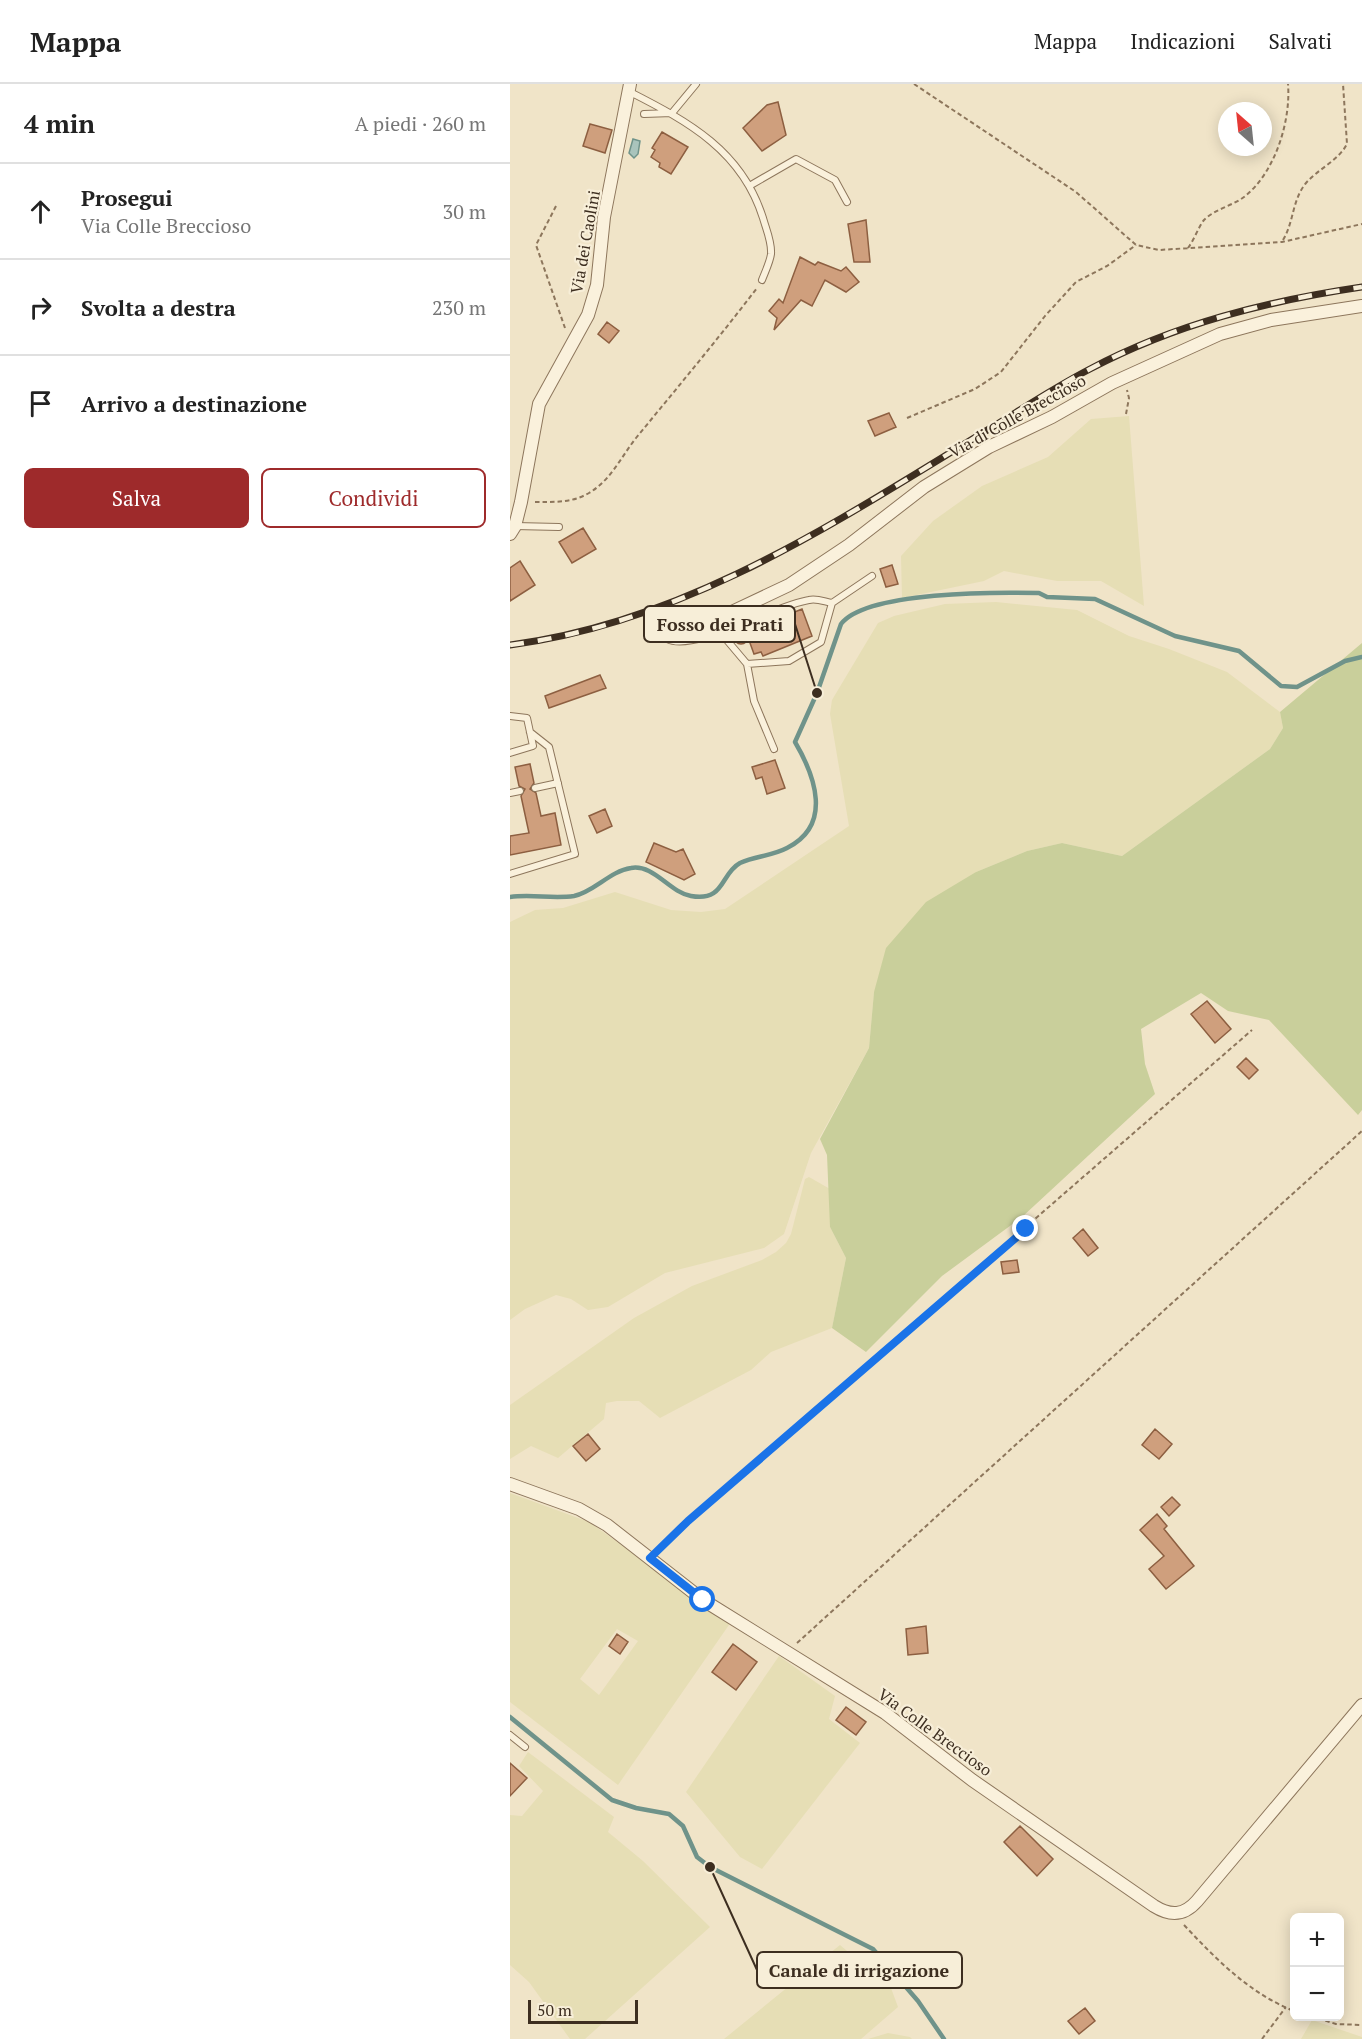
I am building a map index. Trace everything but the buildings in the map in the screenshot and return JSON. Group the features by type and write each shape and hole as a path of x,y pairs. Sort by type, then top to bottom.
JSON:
{"street":[{"name":"Via dei Caolini","path":"513,530 521,502 539,404 588,315 597,285 604,217 630,88"},
{"name":"Via di Colle Breccioso","path":"717,619 789,585 816,568 924,487 989,447 1052,417 1123,378 1220,334 1271,320 1362,306"},
{"name":"Via Colle Breccioso","path":"510,1484 589,1514 715,1608 842,1689 885,1713 972,1780 1154,1906 1174,1914"},
{"path":"1174,1914 1185,1911 1197,1901 1362,1705"}],"lane":[{"path":"644,114 672,113 696,84"},
{"path":"630,88 672,113 723,151 751,185 769,238 771,254 762,280"},
{"path":"751,185 796,159 835,180 847,202"},
{"path":"513,530 559,527"},
{"path":"747,664 789,662 821,642 832,603 872,576"},
{"path":"667,639 675,643 696,641 781,607 812,599 832,603"},
{"path":"720,632 747,664 754,701 774,749"},
{"path":"510,716 527,718 533,746 510,753"},
{"path":"510,874 575,854 549,747 530,732"},
{"path":"534,788 558,783"},
{"path":"510,793 520,790"},
{"path":"510,1735 525,1747"}],"path":[{"path":"914,84 1076,192 1136,245 1159,250 1282,242 1362,224"},
{"path":"1188,248 1197,237 1203,221 1245,196 1261,178 1277,152 1289,97 1288,84"},
{"path":"1282,242 1288,232 1295,204 1305,184 1343,152 1347,144 1344,84"},
{"path":"556,206 536,245 565,326 567,351"},
{"path":"907,418 975,389 1001,372 1044,316 1076,282 1127,253 1136,245"},
{"path":"521,502 567,502 589,493 612,474 631,445 689,376 762,280"},
{"path":"1123,378 1129,398 1125,414"},
{"path":"650,1558 696,1513 1252,1030"},
{"path":"787,1652 1362,1131"},
{"path":"1174,1914 1230,1971 1266,1997 1290,2009"},
{"path":"1262,2039 1286,2007"},
{"path":"1327,2021 1336,2024 1362,2025"}],"shaded area":[{"path":"1129,416 1144,606 1101,581 1057,581 1004,571 984,581 902,598 901,556 933,521 982,486 1048,457 1091,419"},
{"path":"996,602 1077,610 1129,636 1227,672 1280,712 1283,728 1270,749 1122,856 1062,843 1027,851 976,872 874,992 869,1048 811,1153 784,1234 764,1248 665,1273 608,1307 588,1310 571,1299 556,1295 525,1309 510,1320 510,922 535,910 563,908 615,892 671,910 701,912 725,909 849,826 830,714 832,700 878,623 894,616 945,604"},
{"path":"809,1177 830,1189 830,1227 846,1258 832,1328 771,1352 751,1370 660,1418 639,1401 606,1403 604,1419 558,1458 531,1446 510,1459 510,1405 634,1318 692,1286 762,1260 776,1252 786,1243 791,1234 805,1179"},
{"path":"510,1493 589,1522 731,1622 618,1785 510,1702","holes":["617,1629 638,1641 599,1695 580,1679"]},
{"path":"779,1656 835,1696 829,1719 860,1743 762,1869 740,1857 686,1792"},
{"path":"528,1752 614,1817 608,1832 643,1861 710,1927 585,2039 570,2039 529,1982 510,1965 510,1815 522,1816 543,1791 519,1766"},
{"path":"840,1945 891,1988 898,2007 861,2039 724,2039 810,1969 829,1983 844,1970 830,1953"},
{"path":"1311,2021 1362,2037 1362,2039 1301,2039"},
{"path":"888,2033 910,2037 912,2039 868,2039"}],"green space":[{"path":"1362,643 1362,1110 1358,1115 1269,1020 1228,1011 1201,993 1141,1029 1145,1064 1155,1094 1022,1217 942,1276 866,1352 832,1328 846,1258 830,1227 827,1155 820,1139 869,1048 874,992 886,948 926,902 976,872 1027,851 1062,843 1122,856 1270,749 1283,728 1280,712"}],"water":[{"path":"633,139 640,141 638,154 634,158 629,153"}],"waterway":[{"path":"510,897 574,896 631,868 647,870 683,893 702,897 716,891 740,863 781,851 801,838 810,827 815,813 816,799 809,770 795,742 817,693 841,624 855,613 877,605 904,599 995,593 1039,593 1047,597 1095,599 1175,636 1239,651 1281,686 1297,687 1345,661 1362,657"},
{"path":"510,1717 612,1800 636,1808 669,1814 683,1826 697,1857 710,1867 873,1949 918,2001 944,2039"}],"railway":[{"path":"510,645 576,633 639,614 700,591 760,562 876,498 1064,383 1155,339 1222,316 1257,307 1362,287"}],"place":[{"name":"Fosso dei Prati","path":"817,693"},
{"name":"Canale di irrigazione","path":"710,1867"}],"route":[{"path":"703,1600 650,1558 688,1521 1026,1229"}]}
